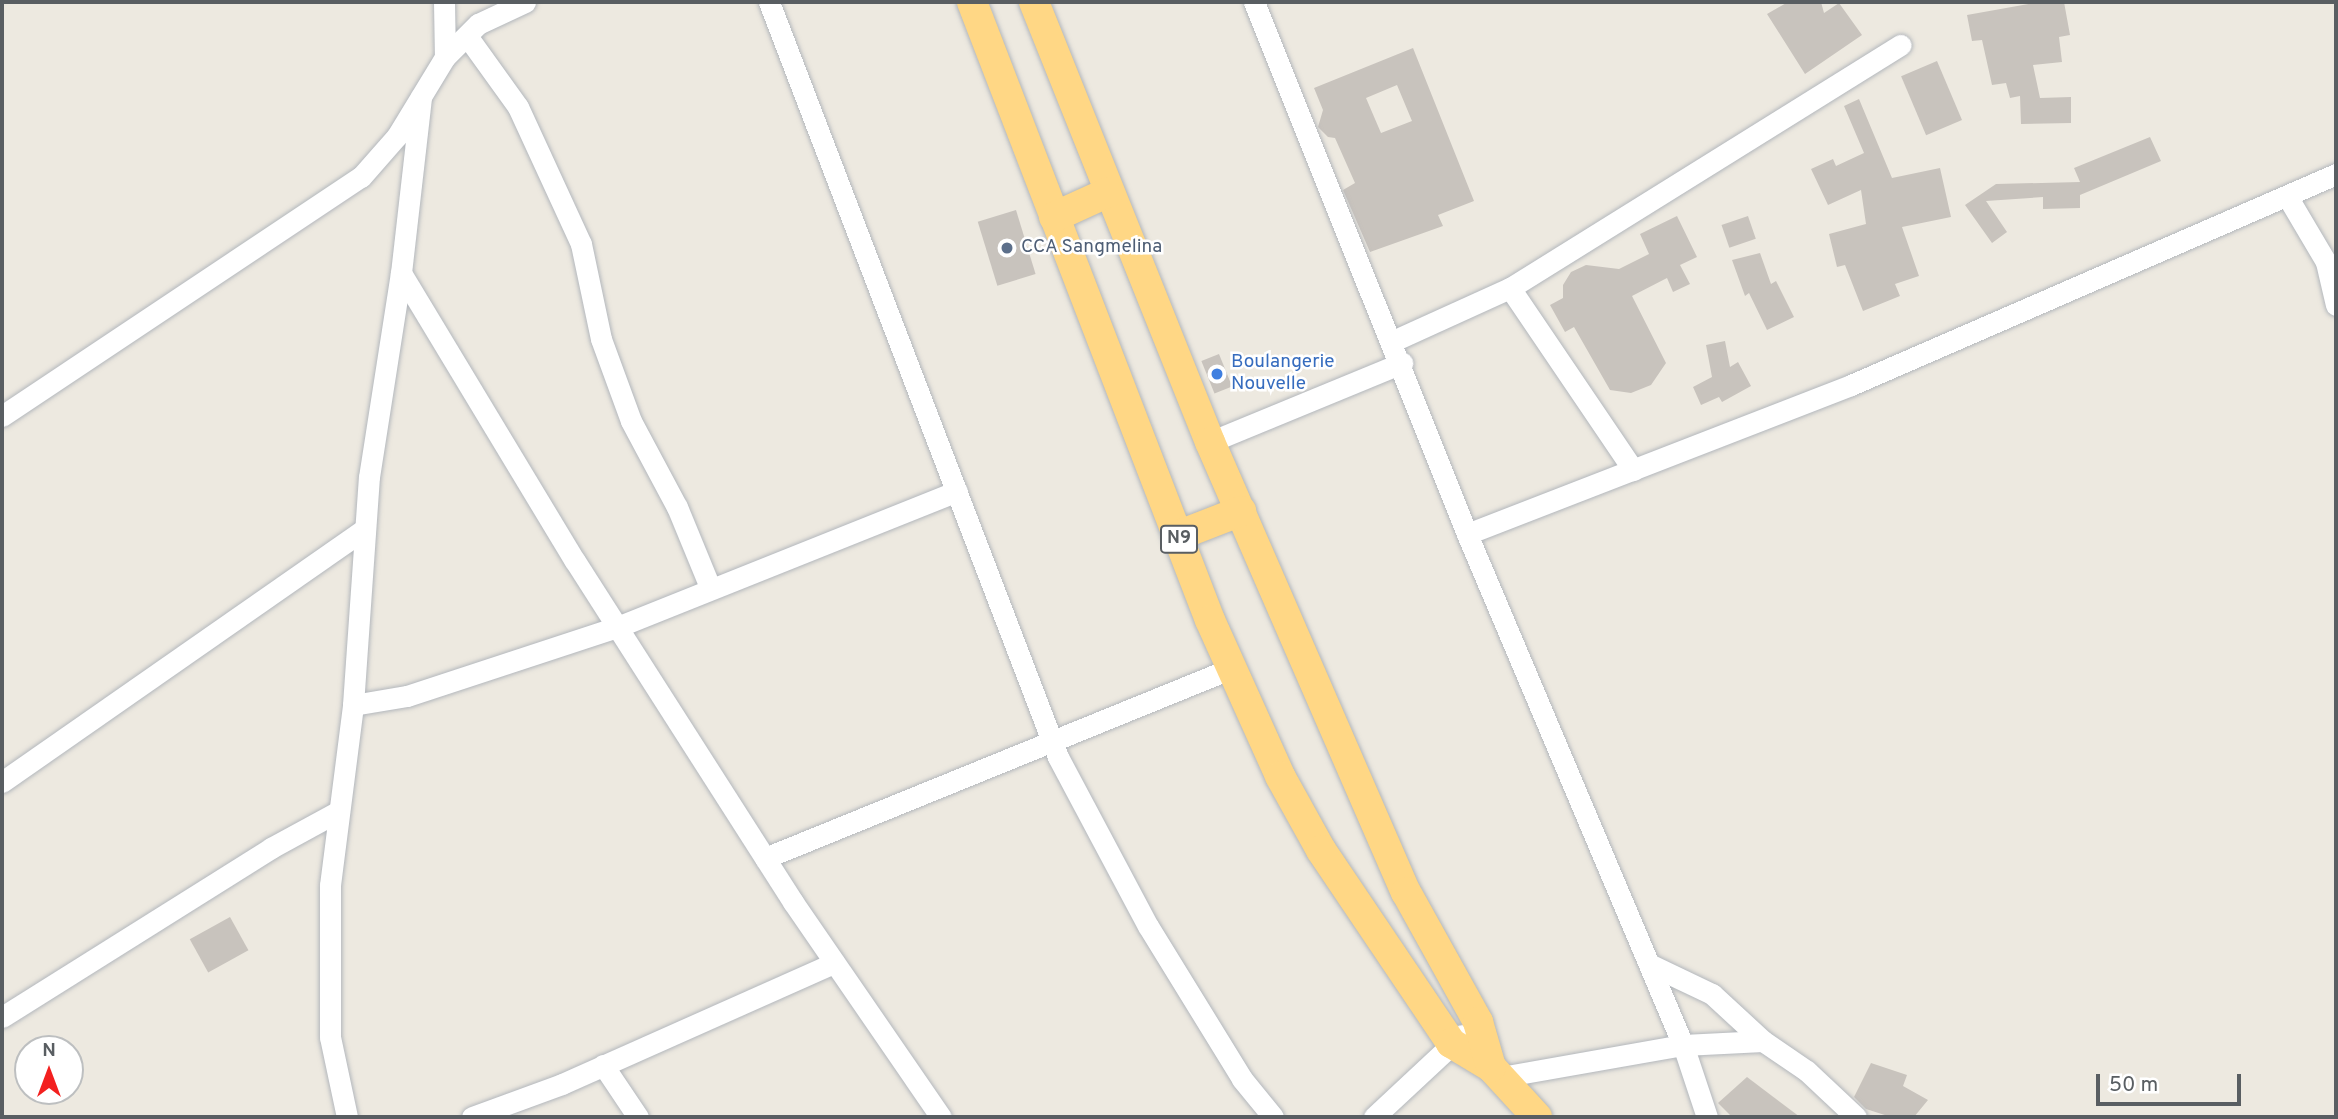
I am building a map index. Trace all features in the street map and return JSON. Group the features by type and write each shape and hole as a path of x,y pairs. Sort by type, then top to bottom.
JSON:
{"highway":[{"name":"N9","path":"972,2 1177,536 1231,668 1280,776 1321,850 1451,1043 1496,1072 1538,1117"},
{"name":"N9","path":"1034,2 1210,442 1406,892 1478,1023 1496,1072"},
{"path":"1054,217 1109,191"},
{"path":"1177,536 1241,511"}],"street":[{"path":"444,2 445,57"},
{"path":"2,416 361,177 397,136 445,57 497,13 525,2"},
{"path":"769,2 1052,741 1148,926 1242,1079 1273,1117"},
{"path":"1254,2 1402,363 1467,534 1683,1045 1707,1117"},
{"path":"467,36 518,107 581,244 601,339 631,421 677,507 710,587"},
{"path":"1393,341 1510,288 1901,45"},
{"path":"347,1117 330,1037 330,885 353,705 369,477 401,273 421,97"},
{"path":"1467,534 1851,385 2336,174"},
{"path":"2287,196 2326,262 2336,305"},
{"path":"401,273 617,627 834,963 940,1117"},
{"path":"1510,288 1633,470"},
{"path":"1210,442 1402,363"},
{"path":"353,705 407,696 617,627 710,587 957,491"},
{"path":"2,782 365,529"},
{"path":"765,858 1231,668"},
{"path":"2,1017 271,848 340,811"},
{"path":"472,1117 603,1065 834,963"},
{"path":"1649,964 1712,995 1763,1041 1807,1071 1856,1117"},
{"path":"1374,1117 1451,1043 1478,1023"},
{"path":"1496,1072 1683,1045 1763,1041"},
{"path":"603,1065 638,1117"}],"building":[{"path":"1788,2 1821,2 1824,13 1839,3 1862,35 1805,74 1767,14"},
{"path":"2040,2 2064,2 2070,35 2059,37 2062,62 2033,65 2040,98 2071,97 2071,123 2021,124 2020,96 2010,98 2006,83 1992,85 1982,40 1972,41 1967,15"},
{"path":"1413,48 1474,201 1438,215 1443,226 1370,252 1343,190 1355,183 1335,138 1328,137 1318,127 1323,110 1314,88","holes":["1397,85 1412,121 1381,133 1366,98"]},
{"path":"1937,61 1962,120 1926,135 1901,76"},
{"path":"1859,99 1892,178 1940,168 1951,217 1902,227 1919,276 1895,284 1900,296 1863,311 1845,265 1837,267 1829,234 1866,224 1861,190 1828,205 1811,169 1833,159 1836,166 1864,153 1844,106"},
{"path":"2150,137 2161,161 2080,195 2080,208 2043,209 2043,197 1986,201 2007,232 1992,243 1965,205 1996,184 2080,182 2074,168"},
{"name":"CCA Sangmelina","path":"1016,210 1036,274 997,286 978,222"},
{"path":"1677,216 1697,257 1680,265 1690,284 1673,292 1667,278 1632,296 1666,363 1651,385 1631,393 1610,390 1574,327 1565,332 1550,305 1563,298 1563,285 1571,272 1586,265 1619,269 1649,254 1640,234"},
{"path":"1748,216 1756,239 1729,248 1722,225"},
{"path":"1760,253 1771,284 1776,281 1794,317 1767,330 1749,293 1745,296 1732,260"},
{"path":"1725,341 1730,367 1738,362 1751,386 1722,402 1719,397 1701,405 1693,387 1712,377 1706,345"},
{"name":"Boulangerie Nouvelle","path":"1219,354 1232,386 1214,394 1201,361"},
{"path":"230,917 248,950 208,973 190,939"},
{"path":"1871,1063 1907,1075 1903,1086 1928,1100 1914,1117 1891,1117 1866,1109 1854,1097"},
{"path":"1747,1077 1800,1117 1732,1117 1718,1103"}],"place":[{"name":"CCA Sangmelina","path":"1007,248"},
{"name":"Boulangerie Nouvelle","path":"1217,374"}]}
